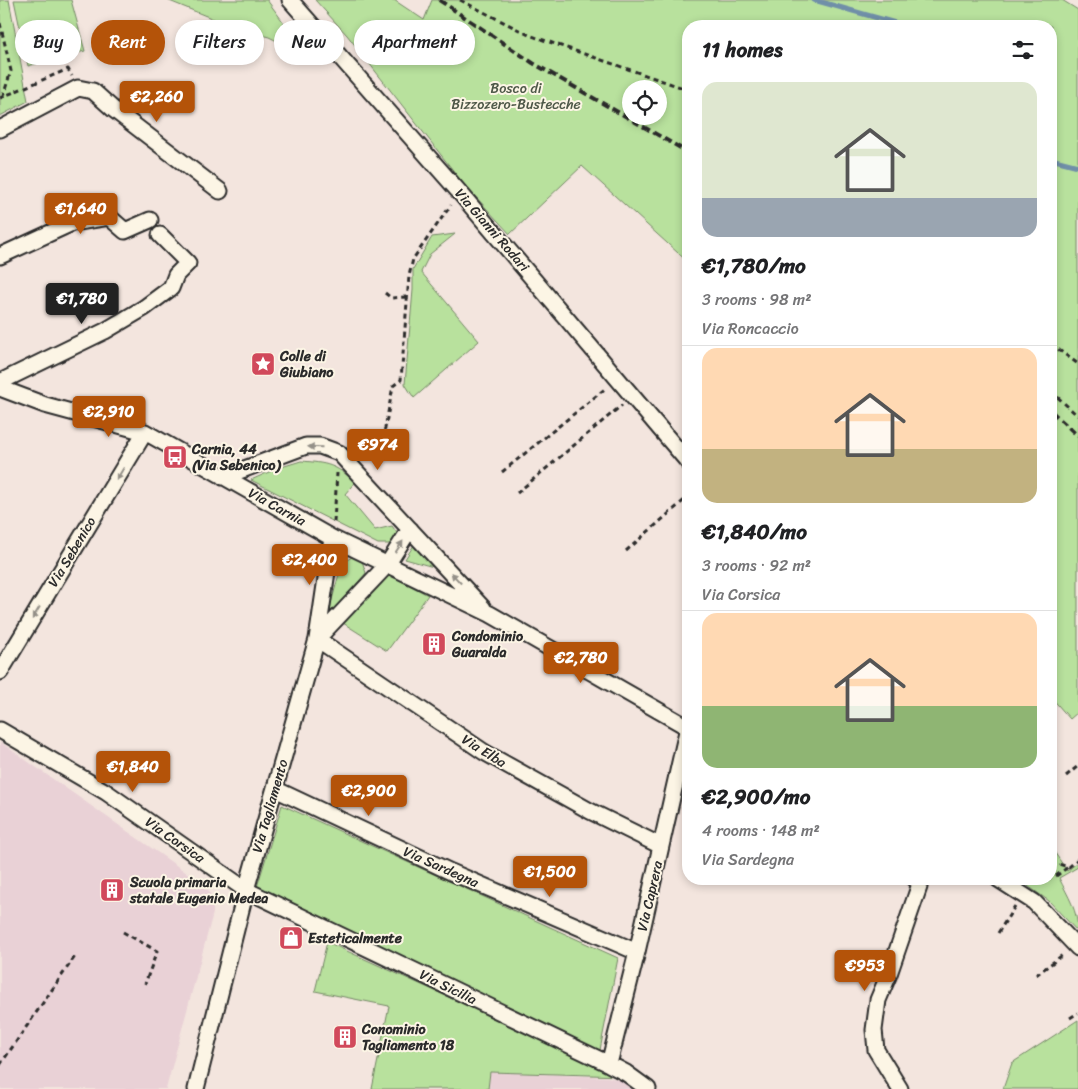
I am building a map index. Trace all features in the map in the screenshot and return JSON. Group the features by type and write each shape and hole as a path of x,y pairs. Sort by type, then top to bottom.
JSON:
{"street":[{"name":"Via Gianni Rodari","path":"290,0 461,194 682,455"},
{"path":"0,129 78,88 93,91 113,109 220,191"},
{"path":"0,256 81,219 108,217 125,231 150,220"},
{"path":"0,382 105,330 144,308 171,288 176,275 188,263 160,235"},
{"name":"Via Carnia","path":"0,388 45,405 145,432 332,538 490,614 682,725"},
{"name":"Via Sebenico","path":"0,672 145,432"},
{"name":"Via Carnia","path":"223,477 306,446 320,446 339,453 490,614"},
{"path":"387,565 410,529"},
{"name":"Via Tagliamento","path":"196,1089 246,890 276,790 317,639 332,538"},
{"name":"Via Tagliamento","path":"317,639 387,565"},
{"name":"Via Elba","path":"317,639 484,752 590,811 661,846"},
{"name":"Via Corsica","path":"0,730 106,792 246,890"},
{"name":"Via Caprera","path":"609,1064 637,952 682,754"},
{"name":"Via Sardegna","path":"276,790 451,872 637,952"},
{"path":"900,1089 876,1050 874,1030 878,1000 889,974 916,885"},
{"path":"1008,885 1034,902 1077,947"},
{"name":"Via Sicilia","path":"246,890 626,1072 648,1089"}],"path":[{"path":"460,0 528,35 682,88"},
{"path":"0,23 11,70 2,98"},
{"path":"2,98 68,69 78,88"},
{"path":"370,451 383,439 393,386 401,380 407,297 413,259 446,210 461,194"},
{"path":"385,292 391,298 407,297"},
{"path":"1057,348 1078,364"},
{"path":"502,472 608,387"},
{"path":"1057,397 1078,416"},
{"path":"517,493 623,405"},
{"path":"332,538 339,453"},
{"path":"626,551 682,502"},
{"path":"1066,776 1078,766"},
{"path":"1057,875 1078,859"},
{"path":"1057,864 1069,867"},
{"path":"998,933 1022,894"},
{"path":"124,932 157,951 145,984"},
{"path":"1036,974 1077,947"},
{"path":"0,1065 76,955"},
{"path":"1070,1018 1078,1013"}],"shaded area":[{"path":"0,742 207,887 213,901 213,913 166,1089 0,1089"},
{"path":"490,1072 607,1077 660,1089 488,1089"}],"green space":[{"path":"0,0 9,0 15,32 15,65 21,65 28,101 0,116"},
{"path":"14,0 71,0 76,20 18,20"},
{"path":"167,0 267,0 282,20 274,20 274,40 264,36 264,20 216,20"},
{"name":"Bosco di Bizzozero-Bustecche","path":"315,0 394,0 424,20 354,20 354,44 344,32 344,20 333,20"},
{"name":"Bosco di Bizzozero-Bustecche","path":"432,0 1062,0 1078,10 1078,712 1070,719 1057,704 1057,20 682,20 682,257 582,166 510,234 463,183 371,65 475,65 475,20 424,20"},
{"path":"81,36 85,51 81,52"},
{"path":"455,234 430,254 421,272 479,341 414,398 405,384 413,269 432,237"},
{"path":"301,461 330,465 342,471 355,482 345,494 375,530 392,526 397,533 392,544 378,544 251,480 278,468"},
{"path":"414,545 437,568 405,559"},
{"path":"352,557 362,561 366,573 327,618 342,563"},
{"path":"388,574 428,595 387,651 343,623"},
{"path":"282,805 618,958 599,1055 257,887"},
{"path":"1057,856 1067,871 1078,862 1078,867 1059,878 1074,910 1078,932 1049,901 1026,885 1057,885"},
{"path":"327,942 623,1076 490,1072 488,1089 372,1089 389,1006 315,991"},
{"path":"1078,1020 1078,1089 1003,1089 1012,1063"}],"waterway":[{"path":"814,0 885,20"},
{"path":"1057,161 1078,166"}],"railway":[{"path":"439,0 533,63 682,149"},
{"path":"1057,417 1078,436"}],"place":[{"name":"Colle di Giubiano","path":"263,364"},
{"name":"Carnia, 44 (Via Sebenico)","path":"175,457"},
{"name":"Condominio Guaralda","path":"434,644"},
{"name":"Scuola primaria statale Eugenio Medea","path":"112,890"},
{"name":"Esteticalmente","path":"291,938"},
{"name":"Conominio Tagliamento 18","path":"345,1037"}]}
